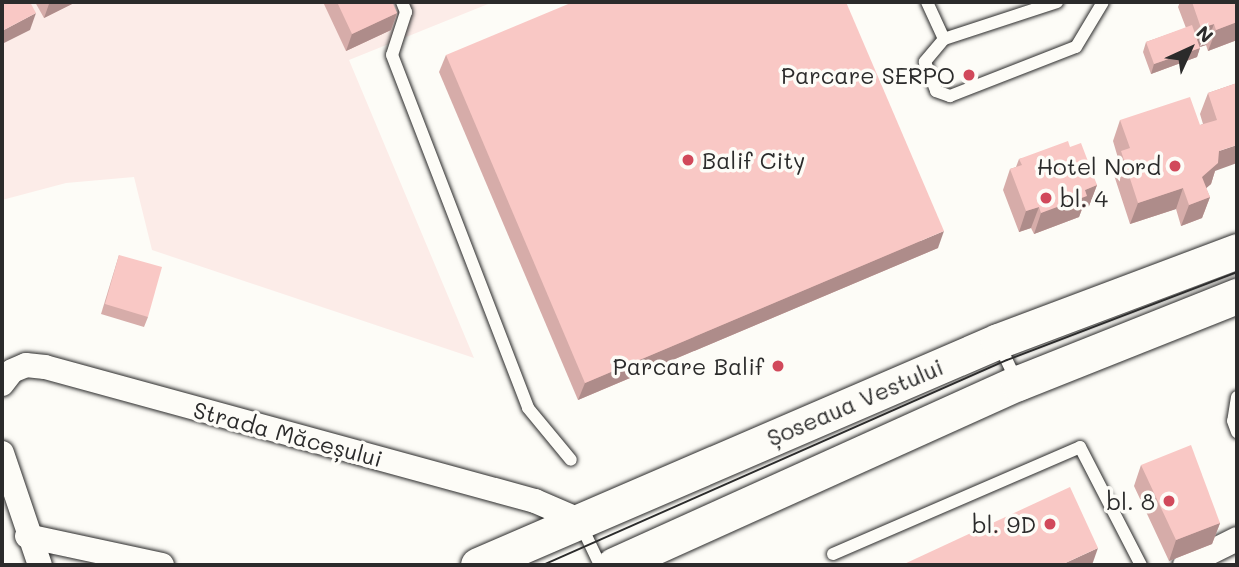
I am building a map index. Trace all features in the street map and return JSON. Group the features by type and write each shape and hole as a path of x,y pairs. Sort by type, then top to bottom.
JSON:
{"main road":[{"name":"Șoseaua Vestului","path":"478,565 998,341 1237,251"},
{"path":"614,565 1018,383 1237,296"}],"street":[{"name":"Strada Măceșului","path":"2,384 12,371 26,365 45,367 535,501 579,520"},
{"path":"2,453 27,537 40,565"},
{"path":"27,537 162,565"},
{"path":"1185,565 1237,539"}],"lane":[{"path":"401,2 406,12 392,55 528,408 571,460"},
{"path":"928,2 944,39"},
{"path":"1057,2 944,39 925,62 936,91 950,96 1076,47 1103,2"},
{"path":"998,341 1018,383"},
{"path":"1237,397 1233,421 1237,432"},
{"path":"833,554 1080,447 1141,565"},
{"path":"579,520 600,565"}],"shaded area":[{"path":"2,2 493,2 349,60 474,358 152,250 134,177 66,183 2,200"}],"building":[{"path":"2,2 30,2 36,13 2,31"},
{"path":"337,2 392,2 397,13 352,34"},
{"name":"Balif City","path":"573,2 846,2 944,231 585,383 446,55"},
{"path":"1192,2 1237,2 1237,22 1216,30 1214,24 1201,28"},
{"path":"1192,25 1200,48 1154,64 1146,42"},
{"name":"Hotel Nord","path":"1237,83 1237,145 1219,151 1218,163 1202,177 1210,197 1189,205 1183,188 1138,203 1121,151 1130,148 1120,120 1190,97 1200,125 1217,120 1208,93"},
{"path":"1068,141 1070,147 1081,143 1097,185 1085,190 1087,196 1041,213 1039,207 1026,211 1010,169 1022,165 1019,159"},
{"path":"119,255 162,267 148,317 105,304"},
{"path":"1191,445 1220,523 1176,540 1141,465"},
{"path":"1070,487 1098,548 1061,565 902,565"}],"tram line":[{"path":"543,565 1007,360 1237,272"}],"place":[{"name":"Parcare SERPO","path":"969,75"},
{"name":"Balif City","path":"688,160"},
{"name":"Hotel Nord","path":"1175,166"},
{"name":"bl. 4","path":"1046,198"},
{"name":"Parcare Balif","path":"778,366"},
{"name":"bl. 8","path":"1169,501"},
{"name":"bl. 9D","path":"1050,524"}]}
